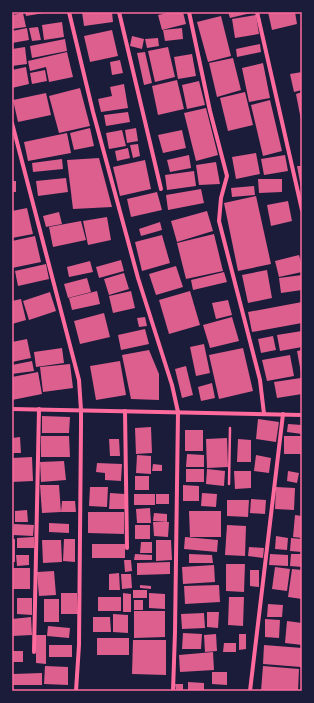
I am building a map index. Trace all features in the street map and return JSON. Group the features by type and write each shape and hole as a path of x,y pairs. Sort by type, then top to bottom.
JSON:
{"street":[{"path":"69,12 92,112 138,278 172,385 178,412 176,632 173,691"},
{"path":"119,12 161,189"},
{"path":"189,12 210,112 227,176 221,198 219,221 260,380 264,414"},
{"path":"257,12 302,210"},
{"path":"12,123 79,380 81,410 79,645 76,691"},
{"path":"12,409 302,414"},
{"path":"34,652 39,410"},
{"path":"125,411 127,548"},
{"path":"250,691 283,414"}],"path":[{"path":"229,484 230,413"}],"building":[{"path":"25,12 44,12 44,13 26,16"},
{"path":"82,12 112,12 113,22 84,26"},
{"path":"172,12 183,12 186,24 162,30 158,15"},
{"path":"228,12 251,12 251,13 230,18"},
{"path":"268,12 295,12 297,24 272,30"},
{"path":"23,13 26,27 12,29 12,15"},
{"path":"256,15 259,34 235,38 232,19"},
{"path":"221,16 231,56 208,62 197,22"},
{"path":"62,22 64,37 44,40 42,25"},
{"path":"38,27 41,40 32,41 29,28"},
{"path":"27,28 29,40 12,43 12,31"},
{"path":"182,28 183,39 165,41 163,30"},
{"path":"112,30 118,56 90,62 84,36"},
{"path":"132,36 144,39 142,49 130,46"},
{"path":"158,38 159,46 147,48 145,39"},
{"path":"65,39 67,51 32,58 30,46"},
{"path":"260,44 261,52 237,57 236,49"},
{"path":"25,47 27,64 12,66 12,49"},
{"path":"168,47 175,77 155,82 148,51"},
{"path":"67,52 73,77 49,82 46,67 30,71 28,61"},
{"path":"145,52 152,83 144,85 137,53"},
{"path":"192,54 196,76 178,79 174,57"},
{"path":"233,58 241,90 217,97 209,63"},
{"path":"120,60 123,73 112,75 110,62"},
{"path":"263,63 270,98 249,102 242,68"},
{"path":"26,67 29,84 12,88 12,70"},
{"path":"45,70 47,81 32,84 30,73"},
{"path":"302,72 302,90 294,92 290,74"},
{"path":"177,80 184,109 158,115 152,86"},
{"path":"199,81 205,105 187,109 182,85"},
{"path":"124,84 128,108 101,112 98,99 112,96 110,87"},
{"path":"80,88 90,126 59,133 49,96"},
{"path":"245,92 253,125 228,131 220,98"},
{"path":"302,92 302,120 301,120 296,94"},
{"path":"46,93 51,115 18,122 13,100"},
{"path":"270,100 282,151 263,156 251,105"},
{"path":"206,108 218,155 196,161 184,113"},
{"path":"128,112 130,122 106,126 104,115"},
{"path":"90,128 94,146 74,150 70,133"},
{"path":"136,128 138,141 127,143 125,130"},
{"path":"122,130 126,146 109,149 106,133"},
{"path":"182,130 186,148 163,153 158,135"},
{"path":"67,133 71,153 28,161 24,142"},
{"path":"138,144 140,156 133,158 130,145"},
{"path":"128,148 130,158 117,161 115,151"},
{"path":"256,153 260,174 236,179 232,157"},
{"path":"189,155 191,168 170,172 167,160"},
{"path":"285,155 288,171 264,175 261,159"},
{"path":"99,158 112,207 73,209 67,160"},
{"path":"62,159 63,169 33,172 32,163"},
{"path":"145,160 151,189 120,196 113,167"},
{"path":"216,162 220,184 199,185 196,165"},
{"path":"297,166 302,166 302,188 301,188"},
{"path":"194,171 196,186 167,190 165,175"},
{"path":"66,178 68,192 38,196 36,181"},
{"path":"258,179 282,179 282,192 259,193"},
{"path":"12,181 16,181 16,192 12,192"},
{"path":"254,186 255,195 232,197 231,188"},
{"path":"201,189 204,203 168,210 166,195"},
{"path":"157,192 162,210 131,217 127,199"},
{"path":"256,196 271,264 238,271 224,203"},
{"path":"288,201 292,221 271,226 267,205"},
{"path":"27,208 33,234 12,238 12,211"},
{"path":"207,211 213,231 177,242 171,221"},
{"path":"59,212 62,224 46,227 43,216"},
{"path":"107,217 111,240 88,245 83,221"},
{"path":"81,221 86,240 53,247 49,227"},
{"path":"160,222 162,230 141,236 139,229"},
{"path":"214,234 223,271 186,279 177,243"},
{"path":"162,235 170,263 142,271 135,242"},
{"path":"35,236 41,262 12,268 12,241"},
{"path":"299,255 302,272 279,277 275,261"},
{"path":"121,260 124,271 99,278 96,267"},
{"path":"90,261 93,272 69,277 67,267"},
{"path":"46,264 49,279 18,286 15,271"},
{"path":"176,266 183,287 156,295 149,274"},
{"path":"267,270 272,298 248,303 242,275"},
{"path":"224,272 227,282 193,290 191,280"},
{"path":"124,273 129,289 109,295 104,279"},
{"path":"302,275 302,290 281,293 279,278"},
{"path":"87,278 91,292 68,298 64,284"},
{"path":"97,291 100,304 72,310 69,298"},
{"path":"131,291 135,308 113,313 109,296"},
{"path":"190,291 200,325 169,334 159,300"},
{"path":"50,292 56,311 29,320 23,301"},
{"path":"21,299 26,320 12,324 12,301"},
{"path":"228,300 232,315 216,319 212,303"},
{"path":"302,302 302,323 252,332 248,312"},
{"path":"104,313 110,337 80,344 74,321"},
{"path":"145,317 147,326 139,327 137,318"},
{"path":"232,317 239,341 210,348 203,325"},
{"path":"145,329 149,344 121,350 118,335"},
{"path":"302,331 302,347 280,351 277,335"},
{"path":"273,336 276,350 261,353 258,339"},
{"path":"27,339 31,358 12,362 12,342"},
{"path":"204,344 210,373 196,376 190,347"},
{"path":"62,348 64,363 36,367 34,352"},
{"path":"243,348 253,391 219,399 209,355"},
{"path":"149,350 159,374 159,400 131,399 122,355"},
{"path":"302,350 302,373 301,373 297,351"},
{"path":"290,355 294,376 267,381 262,360"},
{"path":"32,361 34,371 12,374 12,365"},
{"path":"120,361 126,395 96,400 90,366"},
{"path":"70,364 73,388 43,392 40,367"},
{"path":"186,366 193,395 182,398 175,369"},
{"path":"38,372 42,394 12,400 12,377"},
{"path":"301,378 302,394 277,398 274,382"},
{"path":"212,383 215,398 201,401 198,387"},
{"path":"42,416 70,417 69,433 42,433"},
{"path":"258,419 279,422 276,442 256,439"},
{"path":"288,424 302,425 302,434 287,432"},
{"path":"151,427 152,453 136,454 135,428"},
{"path":"185,430 203,430 203,451 185,451"},
{"path":"41,436 69,436 70,457 41,457"},
{"path":"284,436 302,436 302,454 284,454"},
{"path":"20,437 21,453 13,453 12,438"},
{"path":"227,438 228,467 207,468 206,439"},
{"path":"109,439 119,439 120,456 110,456"},
{"path":"238,439 251,440 251,462 237,462"},
{"path":"187,454 204,455 204,467 186,467"},
{"path":"137,455 151,456 151,474 136,473"},
{"path":"256,455 271,458 269,473 254,471"},
{"path":"32,457 33,481 12,482 12,458"},
{"path":"64,461 66,480 41,482 40,462"},
{"path":"97,463 122,464 121,481 105,480 105,473 96,472"},
{"path":"153,464 162,465 162,471 152,471"},
{"path":"186,469 204,469 204,482 186,482"},
{"path":"207,469 225,471 224,486 206,484"},
{"path":"234,471 251,471 251,488 235,489"},
{"path":"288,471 299,473 297,483 287,481"},
{"path":"135,476 149,476 149,490 135,490"},
{"path":"40,485 59,485 61,512 42,513"},
{"path":"183,485 199,486 199,501 183,501"},
{"path":"90,487 108,487 107,507 89,506"},
{"path":"276,487 295,488 294,510 275,509"},
{"path":"110,493 125,494 125,509 109,509"},
{"path":"202,493 217,494 216,507 201,506"},
{"path":"134,494 155,494 155,505 134,505"},
{"path":"156,494 169,494 169,504 156,504"},
{"path":"251,499 266,500 265,514 250,513"},
{"path":"227,500 249,500 248,517 227,516"},
{"path":"62,501 75,501 76,512 61,512"},
{"path":"150,508 151,523 137,523 136,509"},
{"path":"27,510 28,522 15,522 15,511"},
{"path":"189,511 221,511 221,537 190,537"},
{"path":"88,512 124,512 124,534 88,533"},
{"path":"154,513 167,514 167,522 153,521"},
{"path":"295,515 302,516 302,538 293,537"},
{"path":"153,522 169,522 168,537 154,536"},
{"path":"49,523 69,524 69,533 49,532"},
{"path":"14,524 34,525 33,536 13,535"},
{"path":"135,525 150,525 150,539 135,539"},
{"path":"227,525 246,526 245,556 225,555"},
{"path":"276,536 288,538 287,550 275,549"},
{"path":"34,537 34,548 17,548 17,538"},
{"path":"185,537 218,540 217,552 184,549"},
{"path":"291,538 302,539 302,552 290,551"},
{"path":"12,539 15,539 15,562 12,562"},
{"path":"64,539 75,539 75,562 63,561"},
{"path":"42,540 61,540 62,562 43,563"},
{"path":"156,540 171,540 172,560 156,561"},
{"path":"141,542 152,542 152,553 140,553"},
{"path":"92,544 125,544 125,558 92,558"},
{"path":"249,547 264,548 263,558 248,556"},
{"path":"135,554 152,555 152,560 134,560"},
{"path":"189,554 212,555 213,563 189,563"},
{"path":"270,554 288,555 288,566 269,565"},
{"path":"291,554 302,554 302,567 290,566"},
{"path":"16,555 29,555 29,565 17,566"},
{"path":"124,560 131,560 132,571 125,572"},
{"path":"170,562 170,574 137,575 137,563"},
{"path":"226,564 245,564 244,592 226,591"},
{"path":"214,565 215,582 183,584 182,567"},
{"path":"275,567 290,569 287,591 272,589"},
{"path":"12,568 30,568 30,589 12,589"},
{"path":"292,569 302,570 302,599 288,597"},
{"path":"250,570 259,570 259,587 250,586"},
{"path":"54,571 56,595 39,596 37,572"},
{"path":"119,573 120,590 109,590 109,574"},
{"path":"121,574 131,574 132,588 122,589"},
{"path":"140,585 151,586 151,589 140,588"},
{"path":"219,585 220,602 185,604 184,586"},
{"path":"133,590 147,590 147,598 133,598"},
{"path":"61,593 77,593 78,614 61,614"},
{"path":"123,593 131,594 131,612 123,612"},
{"path":"149,593 165,594 165,609 149,608"},
{"path":"98,597 121,597 121,611 98,611"},
{"path":"229,597 244,597 243,626 228,625"},
{"path":"17,598 32,598 32,615 17,614"},
{"path":"44,599 59,599 59,622 44,622"},
{"path":"134,600 143,600 143,610 134,610"},
{"path":"268,604 283,605 282,617 267,617"},
{"path":"134,611 165,611 165,637 134,638"},
{"path":"207,612 219,612 218,628 207,627"},
{"path":"204,613 205,628 182,629 181,614"},
{"path":"113,614 128,615 128,633 113,632"},
{"path":"31,617 32,635 12,636 12,619"},
{"path":"93,617 110,617 111,632 93,632"},
{"path":"265,619 280,620 279,638 265,637"},
{"path":"287,621 302,623 302,645 285,643"},
{"path":"48,626 70,628 69,638 47,636"},
{"path":"183,633 202,634 201,649 182,649"},
{"path":"216,634 217,651 205,652 204,635"},
{"path":"239,634 246,634 246,649 239,650"},
{"path":"36,635 46,635 46,664 36,663"},
{"path":"97,638 129,638 129,655 97,655"},
{"path":"133,640 166,640 166,675 132,674"},
{"path":"224,643 236,643 236,652 223,652"},
{"path":"49,645 72,645 72,657 49,657"},
{"path":"264,645 302,648 301,667 263,664"},
{"path":"12,651 23,651 23,662 12,662"},
{"path":"213,652 214,670 180,672 179,655"},
{"path":"45,666 68,667 68,685 44,684"},
{"path":"263,666 299,669 298,691 261,691"},
{"path":"212,672 227,672 227,685 212,684"},
{"path":"42,673 42,685 13,685 13,674"},
{"path":"188,682 204,683 204,691 188,691"},
{"path":"175,684 183,684 183,691 176,691"}]}
